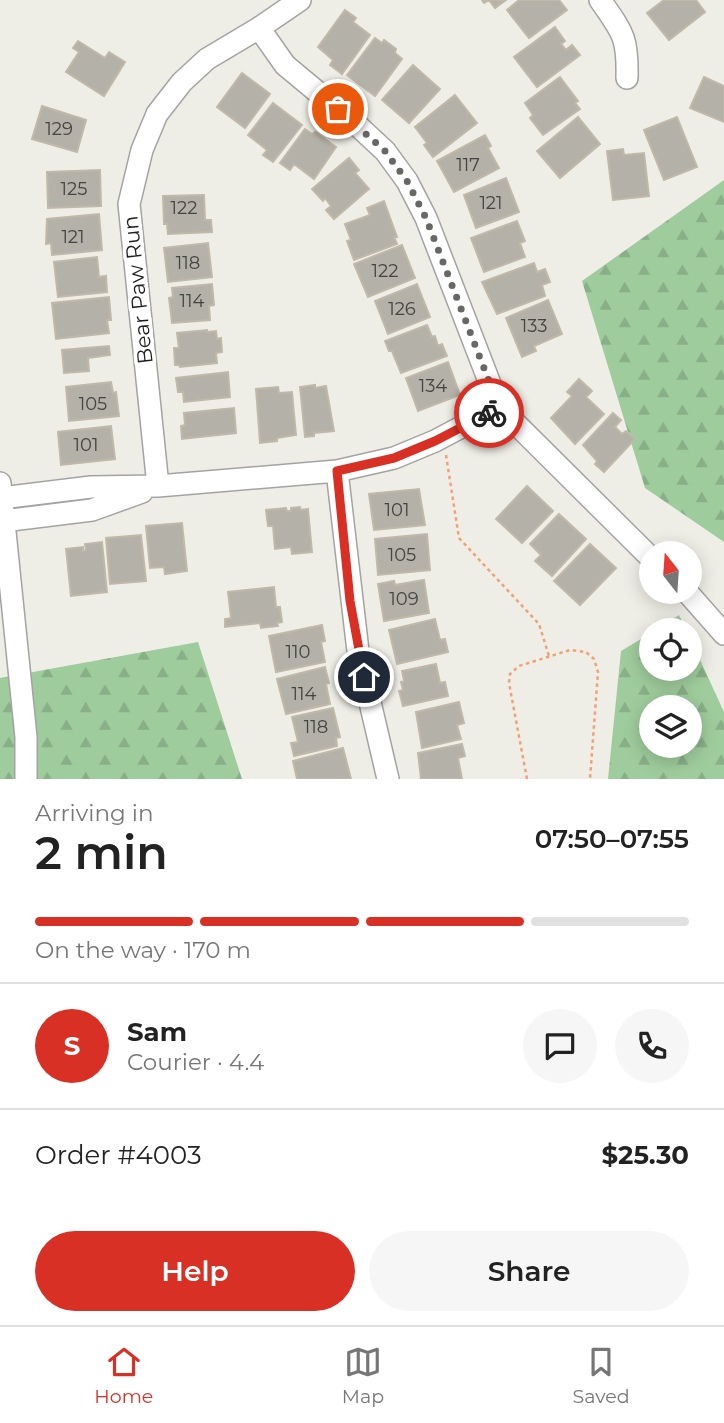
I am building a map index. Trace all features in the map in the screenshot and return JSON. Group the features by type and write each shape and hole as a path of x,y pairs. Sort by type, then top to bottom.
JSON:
{"street":[{"name":"Bear Paw Run","path":"158,486 130,204 142,150 157,114 182,82 207,59 300,0"},
{"path":"600,0 618,25 627,47 627,78"},
{"path":"259,28 285,65 385,151 407,181 426,218 499,407 639,546"},
{"path":"26,779 26,737 1,490 158,486 337,471 394,458 435,441 499,407"},
{"path":"337,471 358,651 388,779"},
{"path":"4,521 92,510 158,486"},
{"path":"698,604 724,634"}],"path":[{"path":"446,455 459,538 539,624 550,657"},
{"path":"527,779 509,683 510,674 519,666 570,650 586,652 594,659 598,672 590,779"}],"green space":[{"path":"724,180 724,542 645,488 582,281"},
{"path":"639,640 639,681 702,681 702,664 724,712 724,779 608,779 621,651"},
{"path":"198,642 242,779 0,779 0,678"}],"building":[{"path":"489,0 506,0 495,8"},
{"path":"519,0 559,0 567,10 529,38 507,10"},
{"path":"664,0 696,0 705,12 669,40 647,13"},
{"path":"345,10 356,18 353,22 370,35 342,74 330,65 333,60 318,47"},
{"path":"555,27 565,41 561,44 566,50 572,45 580,55 537,87 514,57"},
{"path":"375,38 382,43 384,40 396,49 395,53 402,59 375,96 347,75"},
{"path":"78,41 105,58 109,52 125,62 104,96 66,72 79,52 73,48"},
{"path":"413,65 440,89 409,123 382,100"},
{"path":"242,73 270,94 245,128 217,107"},
{"path":"560,77 578,101 575,103 580,109 543,135 530,118 533,115 525,103"},
{"path":"704,77 724,86 724,122 690,108"},
{"path":"455,95 477,123 433,157 415,127"},
{"path":"273,103 302,125 273,162 263,155 267,150 248,135"},
{"path":"42,106 86,120 77,152 32,139"},
{"path":"578,117 600,144 560,178 537,151"},
{"path":"677,117 697,167 664,180 644,130"},
{"path":"305,129 312,134 315,132 336,147 314,179 294,164 290,170 280,163"},
{"path":"485,135 491,146 488,148 499,168 454,192 437,161"},
{"path":"623,149 624,155 644,153 649,196 613,200 607,151"},
{"path":"349,158 359,170 355,173 369,189 334,219 326,210 331,206 312,189"},
{"path":"100,170 101,206 48,208 47,172"},
{"path":"506,178 519,212 476,228 464,195"},
{"path":"204,195 205,220 211,220 212,232 168,234 167,224 164,224 163,196"},
{"path":"384,201 397,244 354,260 347,241 351,240 345,224 370,215 367,208"},
{"path":"99,214 102,250 52,255 51,243 46,244 47,219"},
{"path":"517,221 525,241 520,243 525,257 484,272 471,238"},
{"path":"208,243 212,277 168,282 164,248"},
{"path":"402,245 415,278 368,297 354,264"},
{"path":"97,257 99,277 106,276 107,292 58,297 54,262"},
{"path":"534,263 537,272 545,269 550,282 542,285 545,296 497,314 482,282"},
{"path":"212,284 214,305 209,306 210,320 172,323 169,298 173,297 172,288"},
{"path":"417,284 430,317 388,334 375,301"},
{"path":"109,297 109,333 56,339 52,303"},
{"path":"548,300 562,334 534,346 536,351 522,357 506,318"},
{"path":"427,325 438,346 442,344 447,356 401,373 385,341"},
{"path":"216,331 217,339 221,338 222,352 216,353 217,363 180,367 175,365 174,348 179,348 177,333"},
{"path":"109,346 110,355 88,358 89,371 64,373 62,350"},
{"path":"448,362 460,395 418,411 406,378"},
{"path":"228,372 230,397 184,402 183,392 178,392 176,378"},
{"path":"579,379 592,391 586,397 604,414 575,444 551,418 572,396 567,392"},
{"path":"111,382 113,393 116,392 119,416 69,421 66,387"},
{"path":"315,385 315,388 326,386 334,431 305,437 300,387"},
{"path":"278,387 279,393 292,392 296,435 260,443 256,389"},
{"path":"234,408 236,433 182,439 184,413"},
{"path":"613,413 621,420 615,427 622,434 626,431 635,439 604,472 595,464 597,461 583,445"},
{"path":"111,426 115,459 61,465 58,432"},
{"path":"527,486 553,511 522,543 496,519"},
{"path":"419,489 425,525 374,530 369,494"},
{"path":"300,507 301,510 308,509 312,552 292,554 291,547 275,549 273,526 268,526 266,510 286,508 291,511 291,508"},
{"path":"559,514 586,539 552,576 535,561 541,555 530,544"},
{"path":"182,523 187,571 165,574 164,567 150,568 146,526"},
{"path":"427,534 430,570 378,575 375,539"},
{"path":"141,535 146,581 110,584 106,538"},
{"path":"102,542 107,592 71,596 66,549 83,547 83,551 86,550 85,544"},
{"path":"590,544 616,568 580,605 554,581"},
{"path":"424,580 429,613 384,621 378,584 394,581 395,585"},
{"path":"274,587 276,607 280,607 282,622 277,623 278,626 261,628 260,623 225,627 225,619 231,618 228,592"},
{"path":"435,619 440,640 445,639 448,652 397,664 389,630"},
{"path":"322,625 325,641 321,642 325,662 276,672 269,636"},
{"path":"436,664 440,683 445,682 448,696 403,706 399,691 403,690 402,671"},
{"path":"325,667 330,704 286,714 277,679"},
{"path":"459,702 464,723 457,725 461,739 422,748 416,712"},
{"path":"333,708 340,737 336,738 337,746 294,756 291,743 298,742 292,717"},
{"path":"462,744 465,756 458,758 462,779 421,779 418,753"},
{"path":"343,748 351,779 297,779 293,761"}],"way so far":[{"path":"338,109 385,151 407,181 426,218 499,407 489,413"}],"route":[{"path":"364,677 350,601 337,471 394,458 435,441 489,413"}]}
